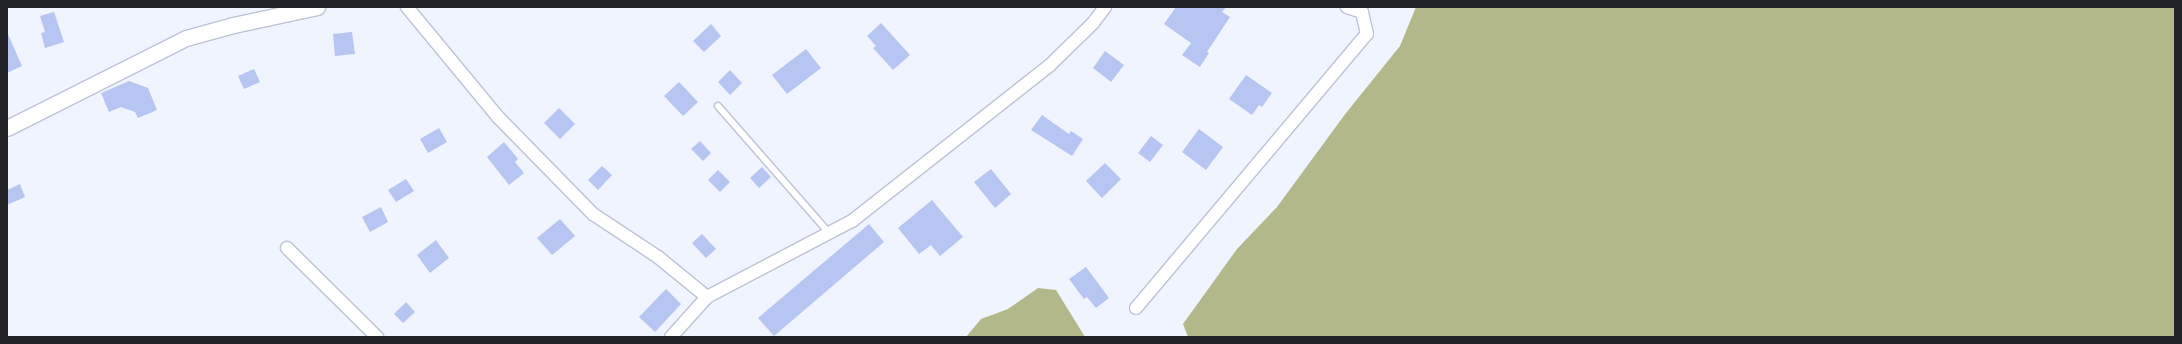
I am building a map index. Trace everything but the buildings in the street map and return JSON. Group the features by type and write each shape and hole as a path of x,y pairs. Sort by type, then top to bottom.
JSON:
{"street":[{"path":"7,128 186,38 233,25 317,7"},
{"path":"407,7 498,117 593,214 658,257 707,297"},
{"path":"671,337 707,297 852,221 1049,66 1093,23 1105,7"},
{"path":"1136,308 1367,34 1362,12 1347,7"},
{"path":"287,248 377,337"}],"lane":[{"path":"718,106 829,233"}],"shaded area":[{"path":"1416,7 2175,7 2175,337 1188,337 1183,324 1237,249 1277,207 1346,113 1400,46"},
{"path":"1038,288 1056,290 1085,337 966,337 981,319 1008,309"}]}
